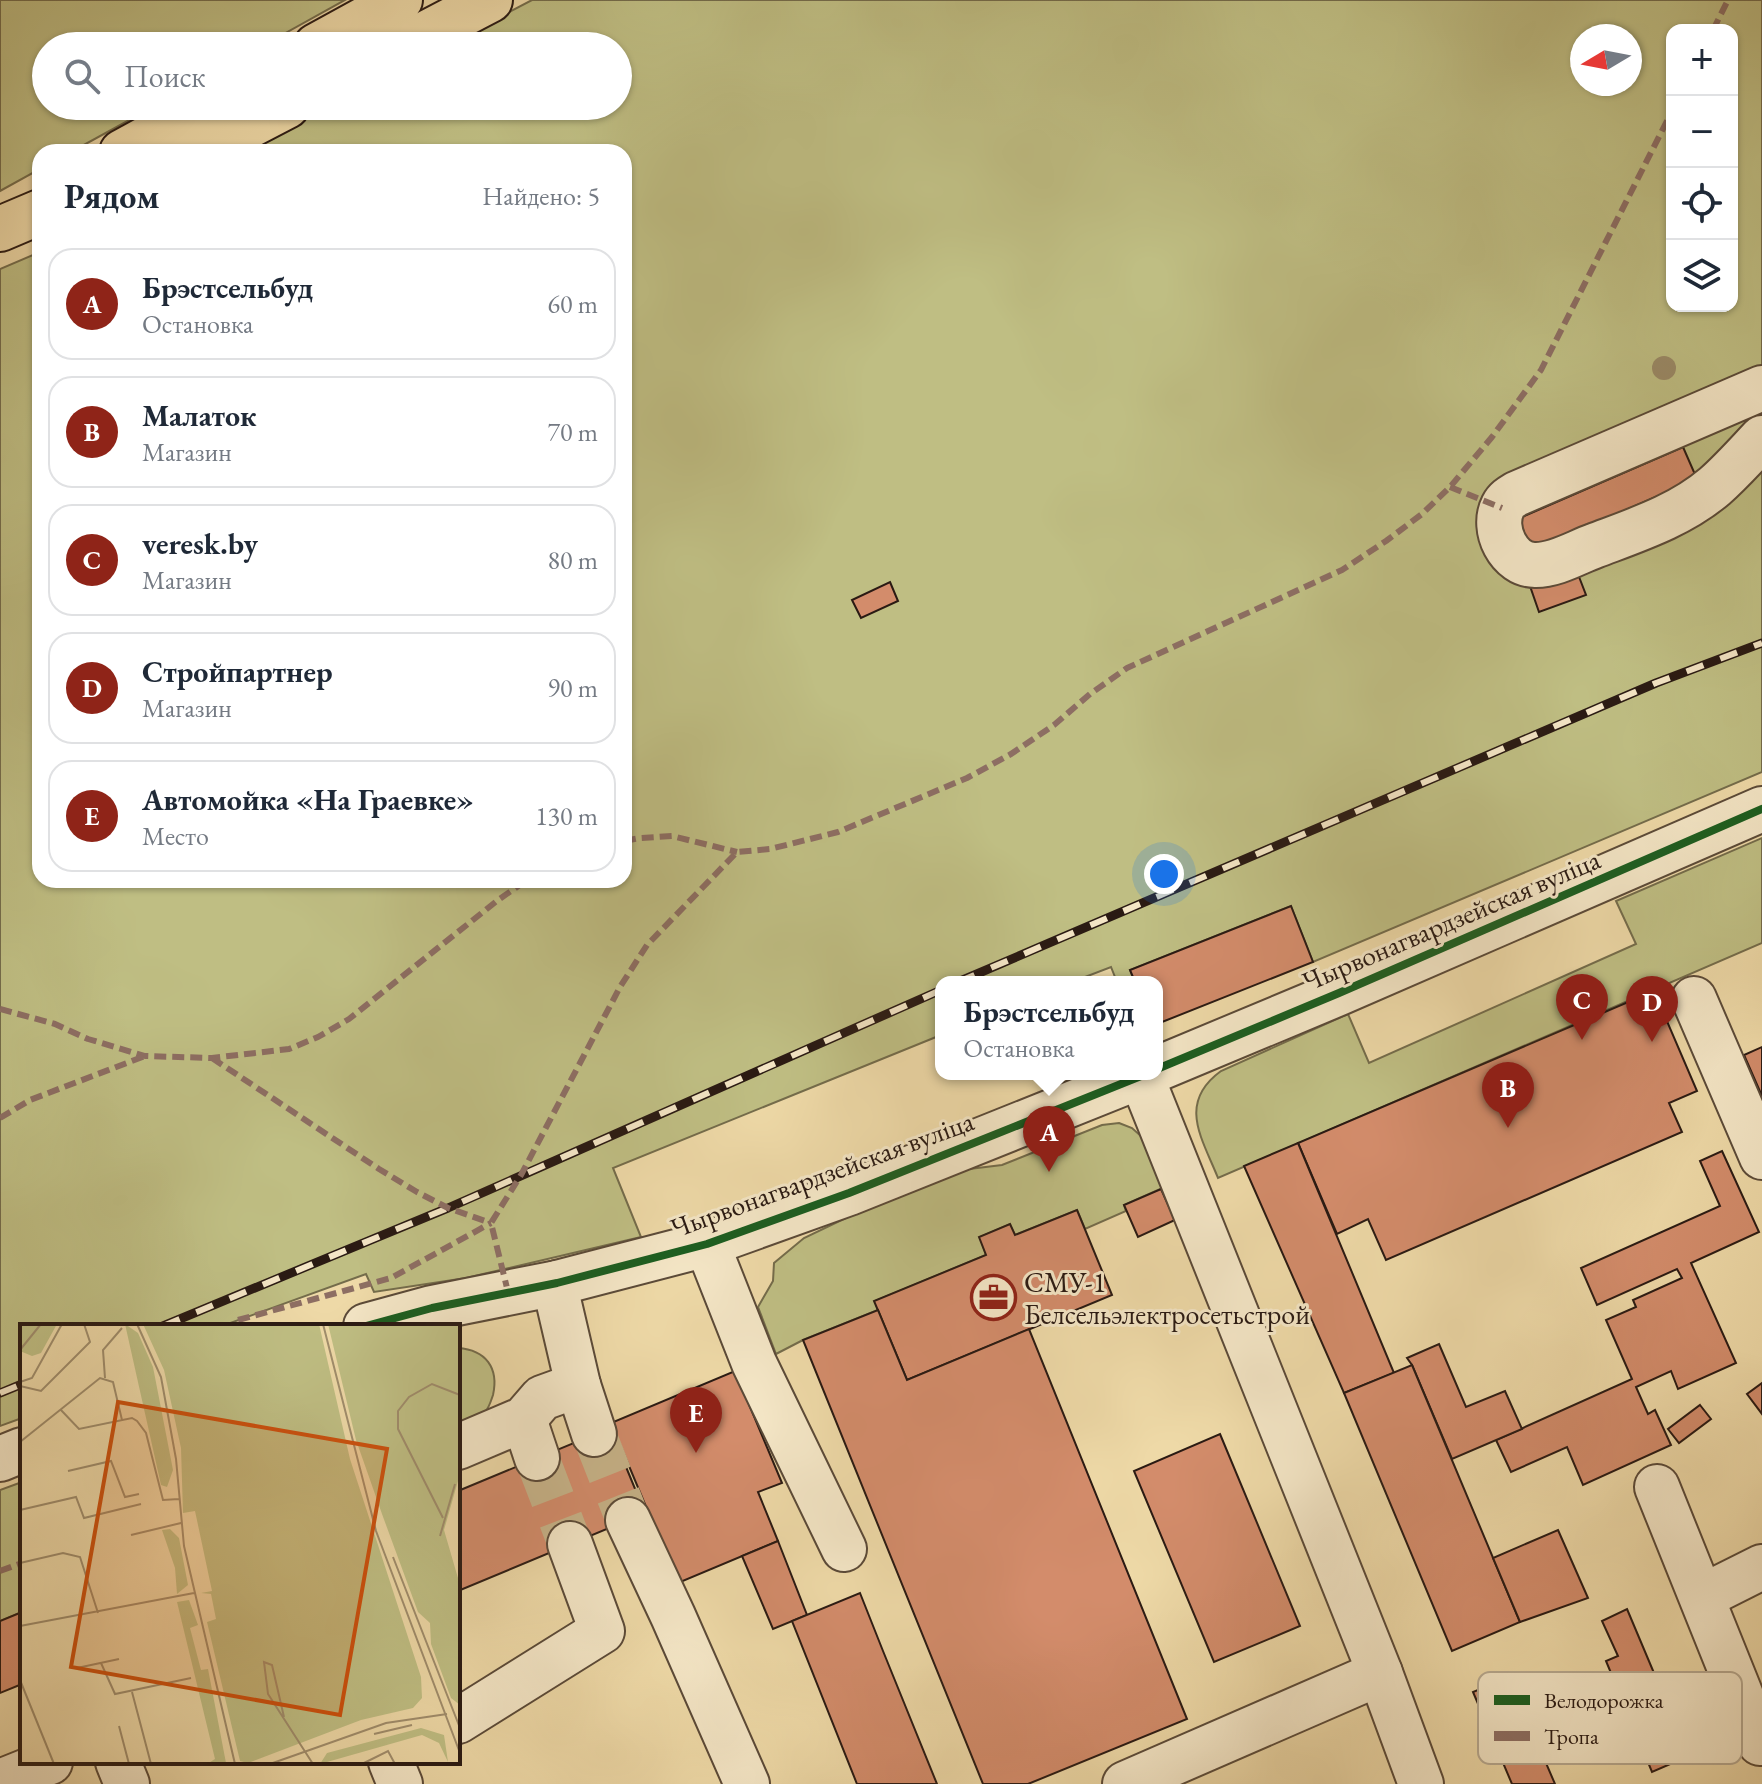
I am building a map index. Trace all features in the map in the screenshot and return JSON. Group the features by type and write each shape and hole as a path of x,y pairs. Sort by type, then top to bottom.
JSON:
{"main road":[{"path":"342,32 400,0"},
{"path":"429,32 490,0"},
{"path":"137,144 180,120"},
{"path":"214,144 260,120"},
{"path":"0,229 32,215"}],"street":[{"path":"1762,388 1516,494 1502,508 1500,529 1509,551 1517,560 1526,564 1548,563 1657,522 1693,502 1713,487 1762,438"},
{"name":"Чырвонагвардзейская вуліца","path":"1163,1067 1762,809"},
{"path":"1694,999 1762,1157"},
{"name":"Чырвонагвардзейская вуліца","path":"373,1324 432,1308 557,1283 707,1244 849,1193 1131,1080"},
{"path":"1151,1080 1421,1784"},
{"path":"707,1244 754,1363 844,1549"},
{"path":"557,1283 557,1295 578,1385 594,1434"},
{"path":"460,1447 530,1438 542,1398 578,1385"},
{"path":"0,1459 20,1451"},
{"path":"1657,1487 1732,1672"},
{"path":"628,1520 747,1784"},
{"path":"460,1720 602,1631 570,1544"},
{"path":"1702,1597 1762,1567"},
{"path":"1125,1784 1380,1673"},
{"path":"1742,1698 1760,1743"},
{"path":"0,1782 45,1764"},
{"path":"119,1764 127,1784"},
{"path":"392,1764 400,1784"}],"shaded area":[{"path":"0,0 345,0 287,32 32,32 32,120 129,120 86,144 32,144 32,173 0,191"},
{"path":"532,0 1762,0 1762,772 1313,962 1291,906 1130,970 1132,976 1115,976 1111,967 1088,976 935,976 935,1037 613,1168 641,1237 466,1278 374,1292 366,1274 228,1324 20,1324 20,1419 0,1426 0,269 32,255 32,888 632,888 632,144 258,144 304,120 632,120 632,32 471,32"},
{"path":"1762,838 1762,943 1218,1178 1200,1135 1196,1108 1208,1083 1221,1071 1348,1014 1369,1063 1636,944 1616,901"},
{"path":"1119,1123 1132,1128 1142,1137 1167,1186 1124,1205 1126,1211 1085,1229 1077,1210 1015,1235 1010,1224 980,1237 986,1255 875,1301 878,1310 776,1354 758,1307 773,1281 774,1263 804,1238 873,1205 961,1170 1002,1165 1102,1125"},
{"path":"460,1348 476,1352 492,1369 493,1395 479,1417 460,1429"},
{"path":"20,1483 20,1613 0,1621 0,1490"}],"building":[{"path":"1683,447 1697,479 1520,556 1506,524"},
{"path":"1576,569 1586,595 1539,612 1530,586"},
{"path":"890,582 898,601 861,618 852,600"},
{"path":"1291,906 1313,962 1163,1022 1163,976 1132,976 1130,970"},
{"path":"1654,991 1697,1091 1669,1103 1682,1132 1386,1260 1368,1219 1337,1234 1298,1143"},
{"path":"1762,1047 1762,1096 1744,1055"},
{"path":"1298,1143 1394,1373 1344,1393 1244,1166"},
{"path":"1722,1151 1759,1232 1691,1263 1736,1363 1678,1389 1671,1371 1636,1387 1648,1414 1655,1410 1671,1445 1583,1485 1567,1447 1511,1472 1496,1440 1632,1379 1606,1320 1636,1307 1633,1300 1682,1278 1677,1269 1597,1305 1581,1268 1720,1206 1700,1161"},
{"path":"1161,1189 1175,1220 1138,1237 1124,1205"},
{"name":"СМУ-1 Белсельэлектросетьстрой","path":"1077,1210 1112,1295 907,1380 874,1301 986,1255 979,1237 1010,1224 1015,1235"},
{"path":"878,1310 907,1380 1029,1329 1187,1719 1028,1784 983,1784 803,1340"},
{"path":"1439,1344 1466,1407 1505,1391 1522,1429 1452,1459 1407,1358"},
{"path":"1412,1365 1520,1622 1452,1651 1344,1393"},
{"path":"735,1371 782,1483 758,1492 778,1541 678,1583 611,1423"},
{"path":"1762,1383 1762,1414 1747,1394"},
{"path":"1700,1405 1711,1419 1679,1443 1668,1429"},
{"path":"610,1428 645,1513 460,1590 460,1490"},
{"path":"1220,1434 1300,1626 1214,1662 1134,1471"},
{"path":"1558,1530 1588,1598 1520,1622 1493,1558"},
{"path":"778,1541 807,1615 773,1629 742,1556"},
{"path":"860,1593 937,1784 857,1784 792,1621"},
{"path":"1627,1609 1654,1672 1611,1672 1606,1661 1618,1656 1602,1621"},
{"path":"20,1613 20,1685 0,1693 0,1621"},
{"path":"1504,1764 1546,1764 1555,1784 1512,1784"},
{"path":"1649,1764 1670,1764 1652,1772"}],"tunnel":[{"path":"594,1434 628,1520"},
{"path":"537,1458 570,1544"}],"railway":[{"path":"972,976 1656,683 1762,643"},
{"path":"168,1324 448,1208 935,993"},
{"path":"0,1393 20,1385"}],"marked path":[{"path":"1716,24 1728,0"},
{"path":"508,1292 491,1223 521,1175 620,987 647,945 737,852 770,849 838,832 967,778 1054,725 1127,668 1342,570 1422,514 1450,487 1492,437 1541,370 1666,123"},
{"path":"1450,487 1502,508"},
{"path":"632,840 672,836 737,852"},
{"path":"0,1009 55,1024 88,1039 145,1056 212,1058 289,1049 349,1019 515,888"},
{"path":"0,1118 30,1100 145,1056"},
{"path":"212,1058 417,1192 448,1208 491,1223"},
{"path":"238,1320 391,1278 491,1223"},
{"path":"0,1571 20,1564"}],"cycle path":[{"path":"1163,1066 1762,809"},
{"path":"373,1324 432,1308 557,1283 707,1244 849,1193 1131,1080"}],"place":[{"name":"veresk.by","path":"1582,1040"},
{"name":"Стройпартнер","path":"1652,1042"},
{"name":"Малаток","path":"1508,1128"},
{"name":"Брэстсельбуд","path":"1049,1172"},
{"name":"СМУ-1 Белсельэлектросетьстрой","path":"993,1298"},
{"name":"Автомойка «На Граевке»","path":"696,1453"}]}
